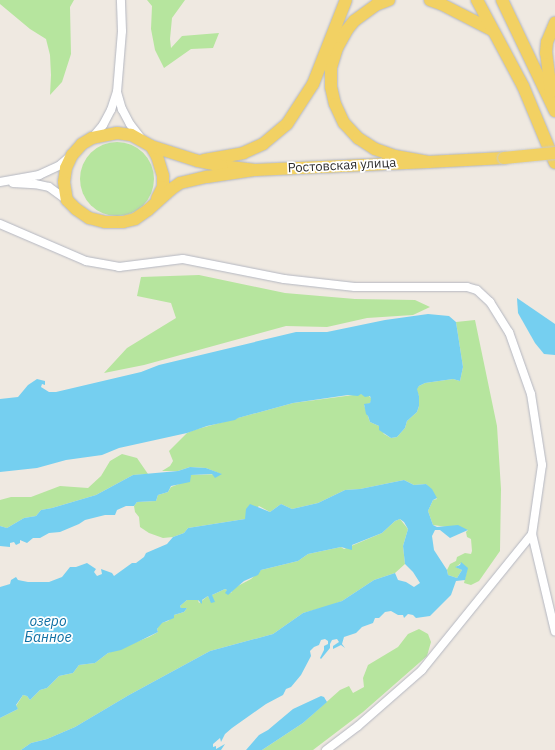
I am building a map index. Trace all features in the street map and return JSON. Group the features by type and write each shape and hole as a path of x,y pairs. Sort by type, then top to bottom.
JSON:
{"main road":[{"path":"198,161 243,153 263,144 287,124 313,84 346,0"},
{"path":"389,0 376,5 354,21 337,48 331,68 331,87 335,104 344,123 358,138 375,149 395,156 428,162 504,158 555,153"},
{"path":"430,0 492,30"},
{"path":"477,0 523,86 555,163"},
{"path":"502,0 555,110"},
{"path":"555,23 547,42 546,67 555,110"},
{"path":"117,133 131,135 147,143 198,161 255,170 192,180 170,190 157,200 148,210 135,219 123,222 105,222 89,218 76,209 67,200 64,182 66,168 72,155 82,144 92,138 117,133"},
{"path":"147,143 157,156 163,176 163,187 157,200"},
{"name":"Ростовская улица","path":"255,170 428,162"}],"street":[{"path":"92,138 103,125 111,110 117,92 122,31 121,0"},
{"path":"117,92 124,114 147,143"},
{"path":"0,182 39,175 60,165 72,155"},
{"path":"0,182 35,184 49,187 67,200"},
{"path":"0,224 86,261 119,267 183,259 284,278 355,287 466,288 477,290 490,302 509,332 531,394 542,465 532,534 555,631"},
{"path":"326,750 358,726 422,670 532,534"}],"green space":[{"path":"0,0 74,0 70,7 71,54 62,82 50,95 50,55 46,39 30,29 0,4"},
{"path":"147,0 185,0 172,18 170,39 171,48 182,36 219,33 213,48 191,49 164,68 155,50 151,29 152,6"},
{"path":"117,142 138,148 148,158 154,179 148,200 138,210 117,216 96,210 86,200 80,179 86,158 96,148"},
{"path":"199,275 285,293 355,299 415,300 430,307 413,315 367,318 327,327 286,326 144,365 104,373 127,348 176,318 171,303 137,296 141,277"},
{"path":"475,320 497,426 501,489 500,551 479,581 471,585 464,583 467,570 461,563 456,567 462,570 457,578 448,575 447,570 450,564 456,561 457,557 465,553 471,554 471,539 467,537 466,532 468,530 433,525 428,511 433,500 437,499 426,484 414,485 404,480 360,489 345,490 318,503 292,509 281,504 270,512 259,506 245,519 188,528 184,533 173,537 163,538 149,533 140,527 139,517 135,512 134,506 137,502 156,501 158,495 168,492 171,487 179,484 191,475 221,474 206,468 190,467 178,471 162,471 170,466 173,461 169,451 187,433 194,430 293,403 361,394 369,396 372,399 370,403 364,405 370,422 379,426 384,434 391,438 397,437 405,428 407,421 417,412 419,406 419,396 416,389 419,386 425,383 453,379 460,381 463,367 456,322"},
{"path":"122,454 137,458 148,474 133,475 96,495 41,510 36,516 24,518 7,528 0,526 0,500 11,497 31,497 60,486 88,488 101,476 110,461"},
{"path":"400,519 408,529 403,546 405,564 395,573 374,580 342,601 303,613 273,634 210,651 129,695 75,727 47,739 31,743 21,750 0,750 0,718 18,709 16,706 23,695 27,696 30,700 40,690 47,688 59,676 73,673 79,665 95,663 108,653 158,632 157,629 161,623 168,621 174,615 184,612 187,608 181,608 180,606 187,600 198,600 199,603 208,596 210,600 212,595 225,589 231,593 234,588 251,579 261,570 298,561 308,554 341,547 344,549 382,533 395,521"},
{"path":"419,629 428,634 431,642 427,656 363,712 313,750 262,750 303,723 340,690 349,686 353,693 364,687 363,678 368,665 398,647 408,634"}],"water":[{"path":"517,298 555,324 555,355 544,354 535,343 518,313"},
{"path":"428,314 449,316 456,322 463,367 460,381 453,379 425,383 419,386 417,389 419,406 417,412 407,421 405,428 397,437 391,438 379,430 379,426 370,422 366,414 364,404 370,403 370,396 365,397 361,394 358,396 348,395 293,403 235,420 207,426 187,433 119,448 102,455 66,460 37,468 0,472 0,399 18,397 28,385 37,379 45,381 45,385 42,384 41,387 49,392 56,392 141,372 159,365 296,332 327,332 385,320"},
{"path":"190,467 206,468 222,474 215,478 212,474 191,475 190,482 171,486 168,492 158,495 156,501 137,502 134,506 126,506 117,510 115,515 105,515 85,520 60,532 49,533 40,538 33,538 27,543 20,540 20,543 16,545 14,542 10,543 10,547 0,546 0,526 7,528 24,518 36,516 41,510 96,495 133,475 178,471"},
{"name":"озеро Банное","path":"404,480 414,485 426,484 432,489 437,498 433,500 428,511 433,525 437,527 458,525 468,530 450,538 440,530 435,530 432,536 434,550 447,570 448,575 457,578 462,570 455,567 460,565 461,562 468,568 465,580 456,581 451,595 430,616 416,618 413,615 408,614 404,618 403,615 398,615 391,611 385,612 379,618 375,618 373,623 362,627 356,633 344,637 342,644 345,648 341,645 333,649 333,646 339,642 337,639 332,640 330,648 321,659 324,646 328,644 328,641 325,639 321,640 319,645 310,651 311,656 301,675 291,687 286,689 283,695 266,704 232,728 225,734 221,742 220,738 213,744 213,747 216,746 216,749 225,744 221,750 21,750 31,743 47,739 75,727 129,695 210,651 273,634 303,613 342,601 374,580 395,573 398,580 406,582 414,587 420,583 413,572 405,564 403,546 408,529 404,522 400,519 395,521 382,533 352,545 352,550 341,547 308,554 298,561 261,570 258,575 244,581 228,595 225,593 227,590 225,589 212,595 215,602 211,603 208,596 202,600 202,604 198,600 187,600 180,606 181,608 187,608 184,612 174,615 174,618 162,623 157,629 158,632 121,650 108,653 95,663 79,665 73,673 59,676 47,688 40,690 30,700 27,696 23,695 16,705 18,709 0,718 0,587 10,584 11,580 16,577 18,580 28,582 49,582 62,577 70,567 76,567 87,563 96,569 94,572 97,576 102,574 101,569 112,573 114,576 132,563 136,563 144,557 146,553 167,544 173,537 184,533 188,528 245,519 246,509 250,504 270,512 281,504 292,509 318,503 345,490 360,489"},
{"path":"321,696 324,697 327,702 303,723 262,750 246,750 259,735 268,730 293,709"}]}
